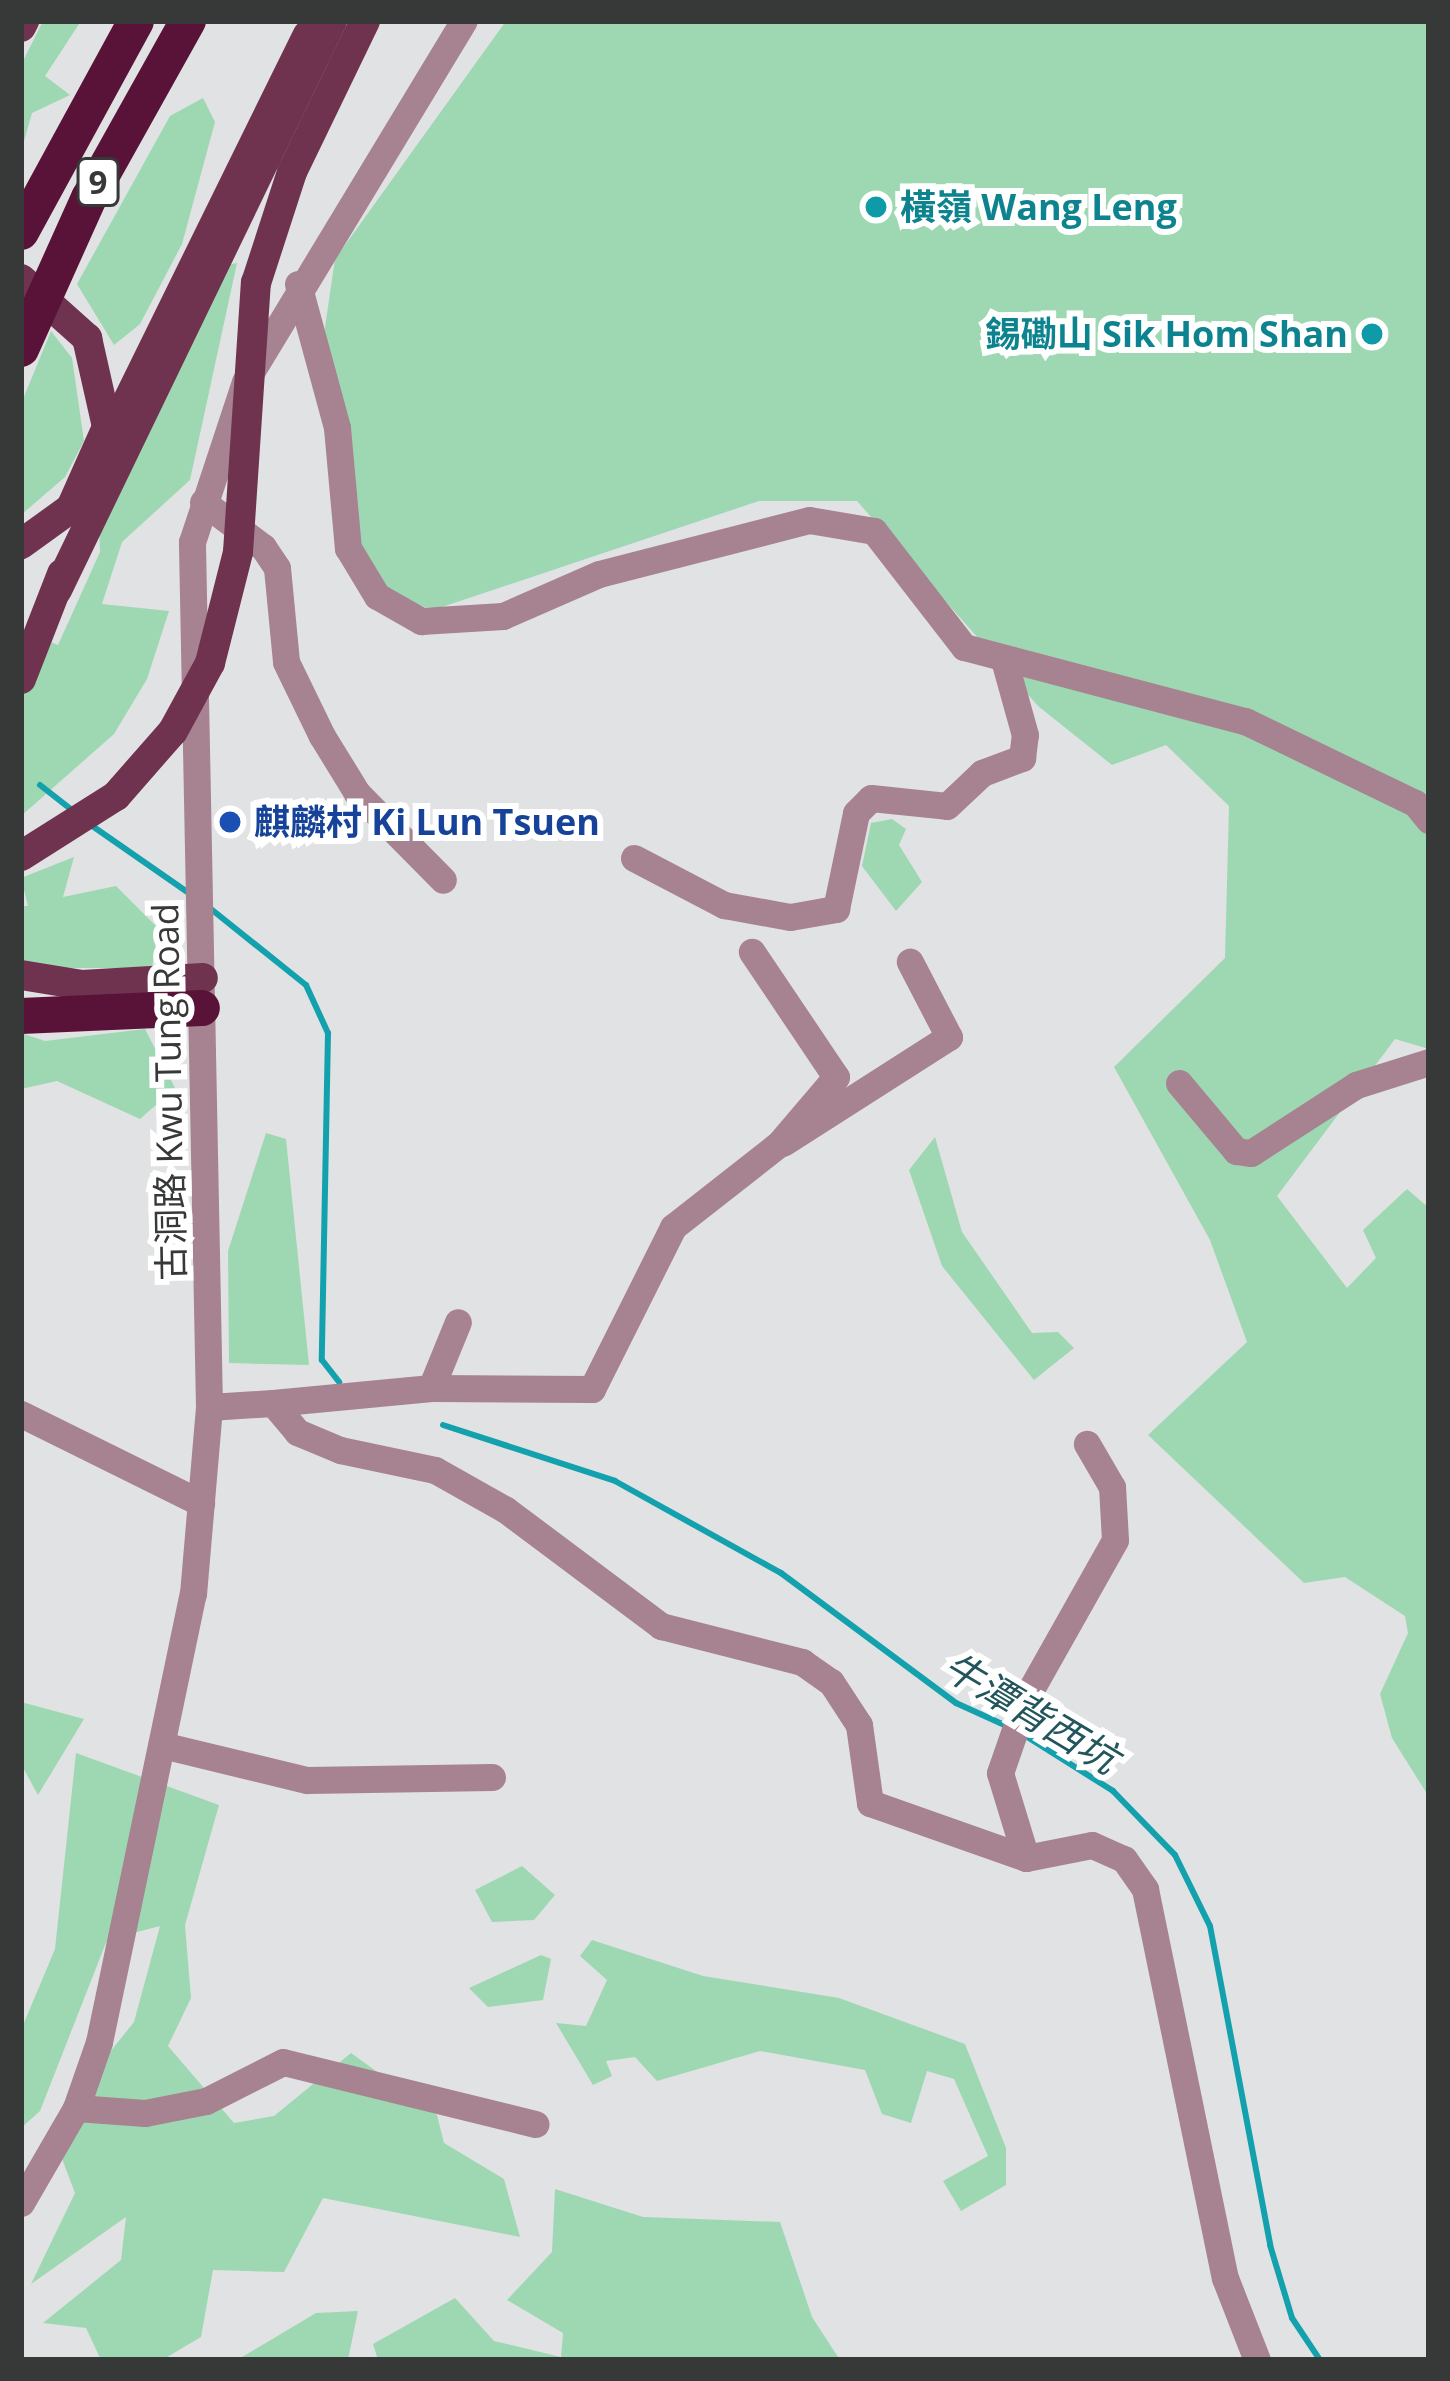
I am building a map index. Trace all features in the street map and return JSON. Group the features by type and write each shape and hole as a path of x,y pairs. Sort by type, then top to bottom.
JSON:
{"highway":[{"name":"9","path":"21,232 136,21"},
{"name":"9","path":"21,349 89,198 188,21"},
{"path":"21,1016 202,993"}],"main road":[{"path":"57,590 86,487 100,455 315,21"},
{"path":"21,679 57,590 140,428 332,21"},
{"path":"21,856 116,796 173,731 210,663 238,551 245,357 266,244 364,21"},
{"path":"21,280 74,320 103,377 100,455"},
{"path":"21,544 86,487"},
{"path":"21,975 82,985 202,993"}],"street":[{"name":"古洞路 Kwu Tung Road","path":"21,2203 76,2108 166,1746 201,1503 208,1407 190,619 203,502 245,382 298,284 464,21"},
{"path":"298,284 337,428 348,548 377,596 421,621 503,616 599,574 808,520 874,531 964,647 1245,721 1415,803 1429,820"},
{"path":"203,502 263,547 277,568 286,662 322,736 357,793 443,880"},
{"path":"634,858 724,905 790,917 836,909 856,813 871,798 947,806 982,772 1022,758 1004,660"},
{"path":"208,1407 431,1388 592,1389 673,1227 779,1144 836,1077 752,952"},
{"path":"779,1144 808,1135 949,1037 910,962"},
{"path":"1178,1083 1236,1150 1251,1154 1356,1084 1429,1062"},
{"path":"431,1388 458,1322"},
{"path":"273,1403 297,1432 435,1470 506,1510 661,1626 802,1662 830,1682 860,1725 870,1803 1026,1858 1108,1848 1145,1889 1226,2278 1257,2360"},
{"path":"21,1414 201,1503"},
{"path":"1026,1858 1000,1773 1026,1697 1115,1540 1112,1487 1087,1444"},
{"path":"166,1746 307,1780 492,1778"},
{"path":"76,2108 145,2114 206,2101 283,2062 536,2124"}],"green space":[{"path":"43,21 81,21 45,76 70,95 32,113 21,152 21,65"},
{"path":"506,21 1429,21 1429,1049 1395,1039 1277,1196 1347,1288 1376,1258 1363,1230 1407,1189 1429,1208 1429,1797 1392,1738 1380,1694 1408,1633 1405,1616 1345,1577 1304,1583 1148,1435 1247,1342 1210,1240 1114,1067 1225,958 1229,806 1166,745 1112,765 1038,706 857,501 759,501 439,608 385,604 337,498 319,368 335,259"},
{"path":"203,98 215,122 182,244 140,324 114,345 77,284 170,116"},
{"path":"237,263 190,480 122,542 102,604 169,611 147,679 114,734 21,816 21,629 58,645 100,552 98,501 195,272"},
{"path":"51,331 72,358 84,441 65,477 21,515 21,404"},
{"path":"892,819 906,829 899,845 922,882 896,911 862,866 871,823"},
{"path":"74,857 63,897 116,886 158,928 152,968 21,968 21,906 28,906 21,878"},
{"path":"145,1029 175,1088 140,1119 57,1081 21,1089 21,1033 45,1041"},
{"path":"266,1133 286,1139 309,1365 229,1363 228,1251"},
{"path":"935,1137 962,1232 1032,1333 1058,1332 1074,1348 1034,1380 942,1266 909,1170"},
{"path":"21,1702 84,1719 38,1795 21,1764"},
{"path":"76,1753 219,1805 185,1925 191,1998 168,2046 234,2123 274,2116 351,2053 437,2115 444,2143 504,2179 520,2237 323,2198 284,2272 213,2270 201,2337 162,2360 101,2360 86,2328 43,2323 121,2260 126,2217 31,2284 75,2193 50,2127 134,2022 160,1926 107,1940 40,2111 21,2128 21,2030 55,1949"},
{"path":"522,1866 555,1895 534,1920 492,1922 475,1890"},
{"path":"592,1940 703,1976 839,1998 965,2044 1006,2148 1006,2185 961,2211 943,2181 988,2156 954,2079 927,2071 911,2123 882,2114 865,2070 760,2051 657,2081 635,2057 606,2061 612,2076 593,2085 556,2023 586,2026 607,1980 580,1956"},
{"path":"541,1955 551,1959 543,2000 488,2007 469,1988"},
{"path":"555,2189 643,2217 780,2222 812,2317 840,2360 378,2360 373,2344 455,2298 494,2341 561,2357 563,2333 507,2300 552,2252"},
{"path":"358,2311 348,2360 237,2360 316,2313"}],"waterway":[{"path":"40,785 73,811"},
{"path":"88,823 190,894"},
{"path":"206,905 306,985 328,1033 322,1360 339,1382"},
{"name":"牛潭背西坑","path":"443,1425 615,1481 781,1573 956,1703 1009,1727"},
{"name":"牛潭背西坑","path":"1021,1733 1113,1791 1175,1855 1210,1926 1270,2245 1292,2318 1320,2360"}],"place":[{"name":"橫嶺 Wang Leng","path":"876,207"},
{"name":"錫磡山 Sik Hom Shan","path":"1372,334"},
{"name":"麒麟村 Ki Lun Tsuen","path":"230,822"}]}
